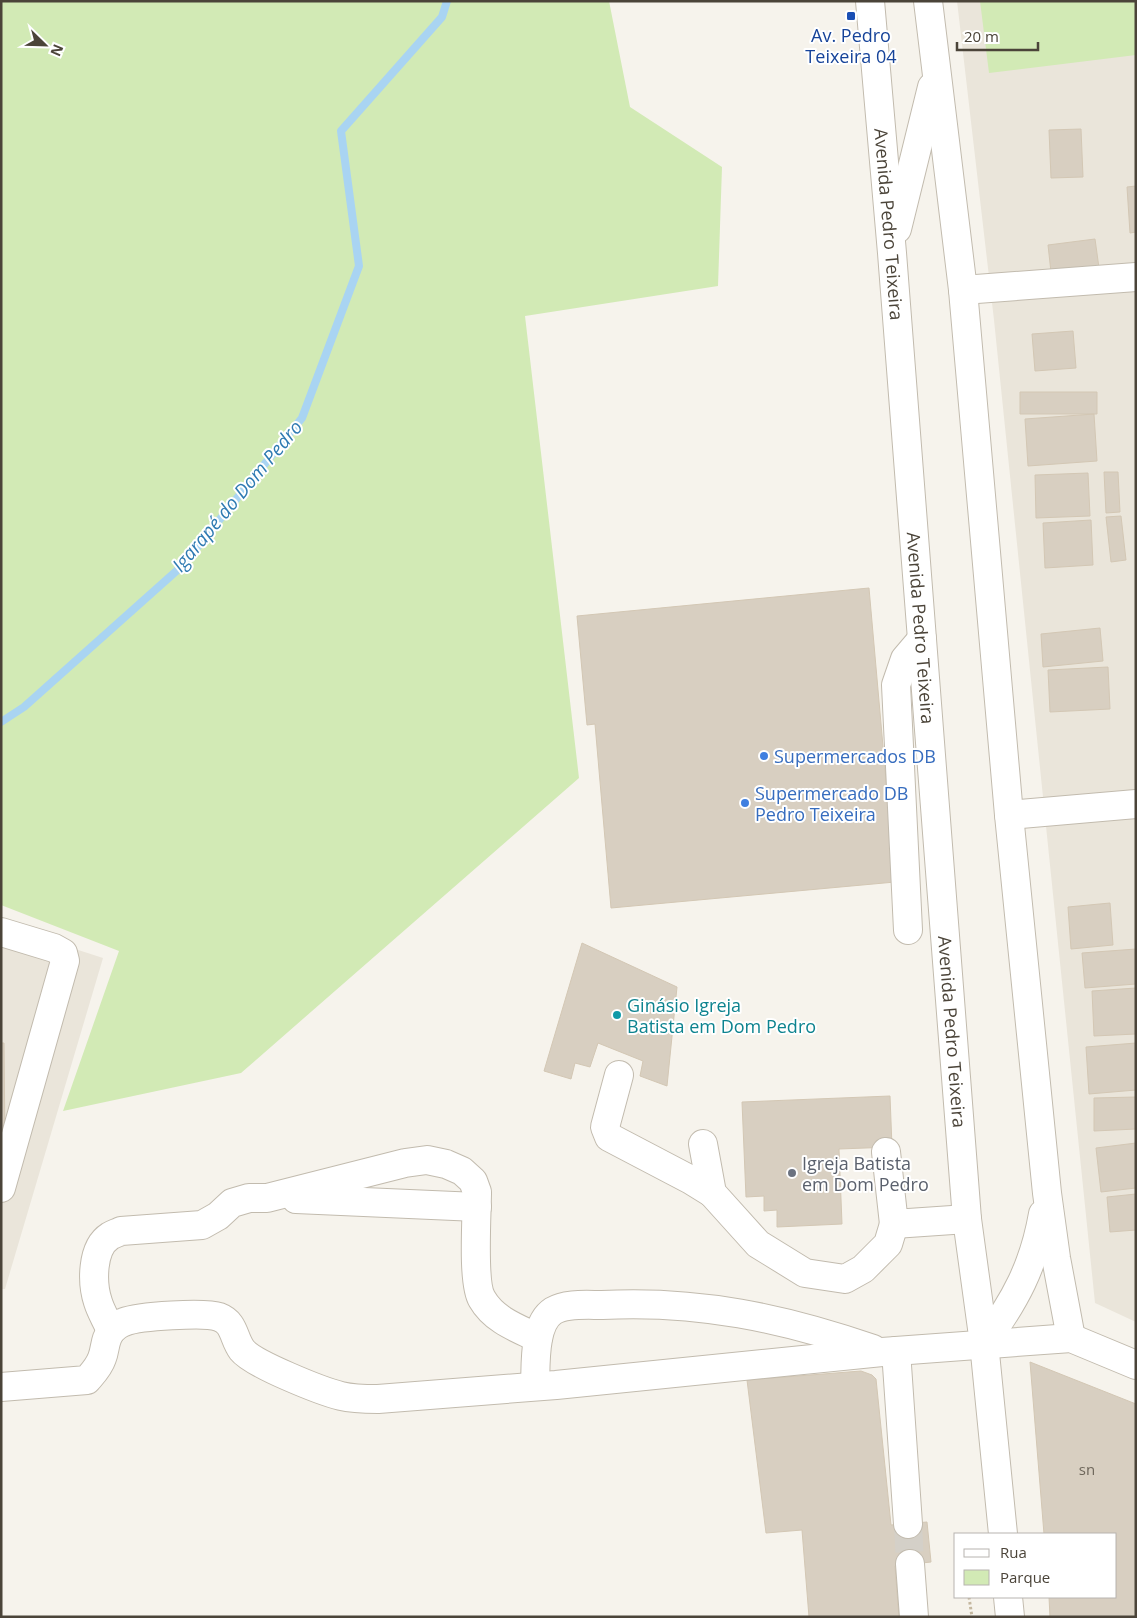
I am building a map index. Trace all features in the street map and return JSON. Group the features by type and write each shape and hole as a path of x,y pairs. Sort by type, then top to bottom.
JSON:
{"street":[{"name":"Avenida Pedro Teixeira","path":"870,1 892,253 967,1219 984,1343 1002,1533"},
{"path":"928,1 964,290 1009,814 1047,1193 1056,1258 1071,1338"},
{"path":"892,253 936,71"},
{"path":"964,290 1136,277"},
{"path":"908,930 896,685 905,659 922,639"},
{"path":"1009,814 1136,804"},
{"path":"1,932 54,948 63,953 65,962 1,1188"},
{"path":"619,1075 605,1127 609,1137 712,1193 758,1244 805,1273 845,1279 863,1269 888,1244 894,1224 886,1152"},
{"path":"703,1144 712,1193"},
{"path":"267,1198 405,1162 427,1160 446,1164 462,1171 473,1181 477,1192 477,1274 481,1298 495,1316 538,1338"},
{"path":"984,1343 1024,1281 1040,1234 1047,1193"},
{"path":"111,1331 98,1302 94,1283 94,1265 100,1249 108,1236 121,1231 202,1225 218,1216 232,1203 249,1198 477,1207"},
{"path":"894,1224 967,1219"},
{"path":"535,1386 538,1338 544,1321 553,1311 568,1306 642,1304 689,1306 746,1314 797,1325 889,1351"},
{"path":"1,1387 87,1380 96,1371 103,1357 104,1342 111,1331 123,1322 138,1319 207,1314 220,1317 231,1325 242,1350 254,1360 341,1396 359,1399 535,1386 889,1351 1071,1338 1136,1365"},
{"path":"889,1351 908,1524"},
{"path":"910,1564 914,1617"},
{"path":"1008,1598 1010,1617"}],"path":[{"path":"969,1598 972,1617"}],"shaded area":[{"path":"957,1 1136,1 1136,1322 1095,1303 994,320"},
{"path":"1,925 103,958 5,1289 1,1289"}],"green space":[{"path":"1,1 609,1 630,107 722,167 718,286 525,316 579,778 241,1073 63,1111 119,951 1,905"},
{"path":"980,1 1136,1 1136,55 989,73"}],"building":[{"path":"1081,129 1083,177 1051,178 1049,130"},
{"path":"1136,186 1136,232 1130,233 1127,187"},
{"path":"1095,239 1100,275 1052,281 1048,245"},
{"path":"1073,331 1076,368 1035,371 1032,334"},
{"path":"1020,392 1097,392 1097,414 1020,414"},
{"path":"1094,414 1097,461 1028,466 1025,419"},
{"path":"1104,472 1118,472 1120,512 1106,513"},
{"path":"1088,473 1090,516 1036,518 1035,475"},
{"path":"1121,516 1126,560 1111,562 1106,517"},
{"path":"1091,520 1093,565 1045,568 1043,523"},
{"name":"Supermercado DB Pedro Teixeira","path":"869,588 895,882 611,908 595,724 587,725 577,616"},
{"path":"1100,628 1103,661 1043,667 1041,634"},
{"path":"1108,667 1110,709 1050,712 1048,670"},
{"path":"1110,903 1113,945 1071,949 1068,907"},
{"name":"Ginásio Igreja Batista em Dom Pedro","path":"582,943 677,987 667,1086 640,1076 643,1061 598,1043 590,1067 575,1063 571,1079 544,1071"},
{"path":"1136,949 1136,984 1085,988 1082,953"},
{"path":"1136,988 1136,1034 1094,1036 1092,991"},
{"path":"1,1043 4,1043 5,1147 1,1147"},
{"path":"1136,1043 1136,1090 1089,1094 1086,1047"},
{"name":"Igreja Batista em Dom Pedro","path":"890,1096 892,1147 839,1149 842,1224 777,1227 777,1210 764,1211 764,1196 746,1197 742,1102"},
{"path":"1136,1097 1136,1129 1094,1131 1094,1098"},
{"path":"1136,1143 1136,1188 1101,1192 1096,1148"},
{"path":"1136,1194 1136,1230 1110,1232 1107,1197"},
{"path":"1030,1362 1136,1404 1136,1617 1050,1617 1049,1598 1117,1598 1117,1533 1044,1533"},
{"path":"861,1371 872,1375 876,1379 891,1525 927,1522 931,1562 895,1566 899,1617 809,1617 802,1530 766,1533 747,1380"}],"waterway":[{"name":"Igarapé do Dom Pedro","path":"1,722 24,707 182,566 302,418 359,266 341,131 442,17 447,1"}],"tunnel":[{"path":"908,1524 910,1564"}],"place":[{"name":"Av. Pedro Teixeira 04","path":"851,16"},
{"name":"Supermercados DB","path":"764,756"},
{"name":"Supermercado DB Pedro Teixeira","path":"745,803"},
{"name":"Ginásio Igreja Batista em Dom Pedro","path":"617,1015"},
{"name":"Igreja Batista em Dom Pedro","path":"792,1173"}]}
